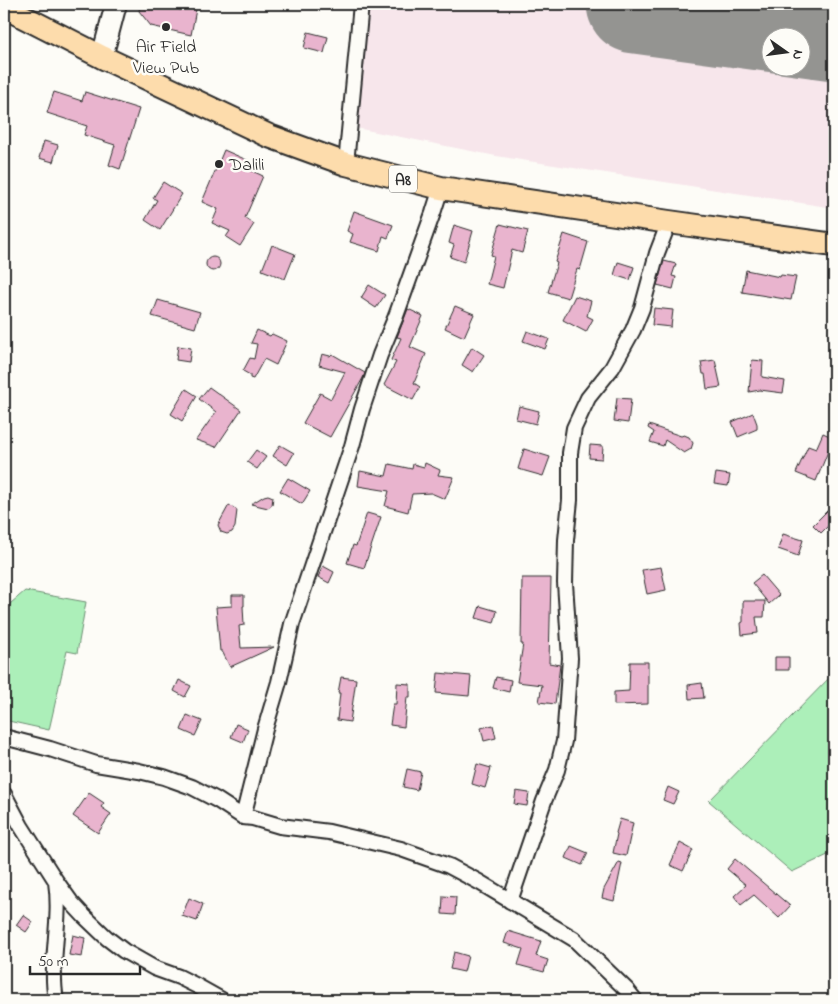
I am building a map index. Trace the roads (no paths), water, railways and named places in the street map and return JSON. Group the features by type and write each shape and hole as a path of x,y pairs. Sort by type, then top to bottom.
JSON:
{"main road":[{"name":"A8","path":"4,7 102,57 269,136 346,164 441,188 834,245"}],"street":[{"path":"102,57 116,4"},
{"path":"346,164 361,4"},
{"path":"243,818 292,624 352,446 380,355 396,316 441,188"},
{"path":"510,901 544,801 557,770 564,741 570,658 565,583 566,540 570,500 570,452 574,428 588,398 612,368 633,330 642,308 657,253 669,222"},
{"path":"4,737 96,764 164,777 192,787 243,818 253,818 280,826 329,832 402,849 449,866 574,939 635,1000"},
{"path":"4,794 21,826 71,902 107,938 124,951 154,968 191,983 222,1000"},
{"path":"56,881 58,892 54,976 56,1000"}],"place":[{"name":"Air Field View Pub","path":"166,27"},
{"name":"Dalili","path":"219,164"}]}
